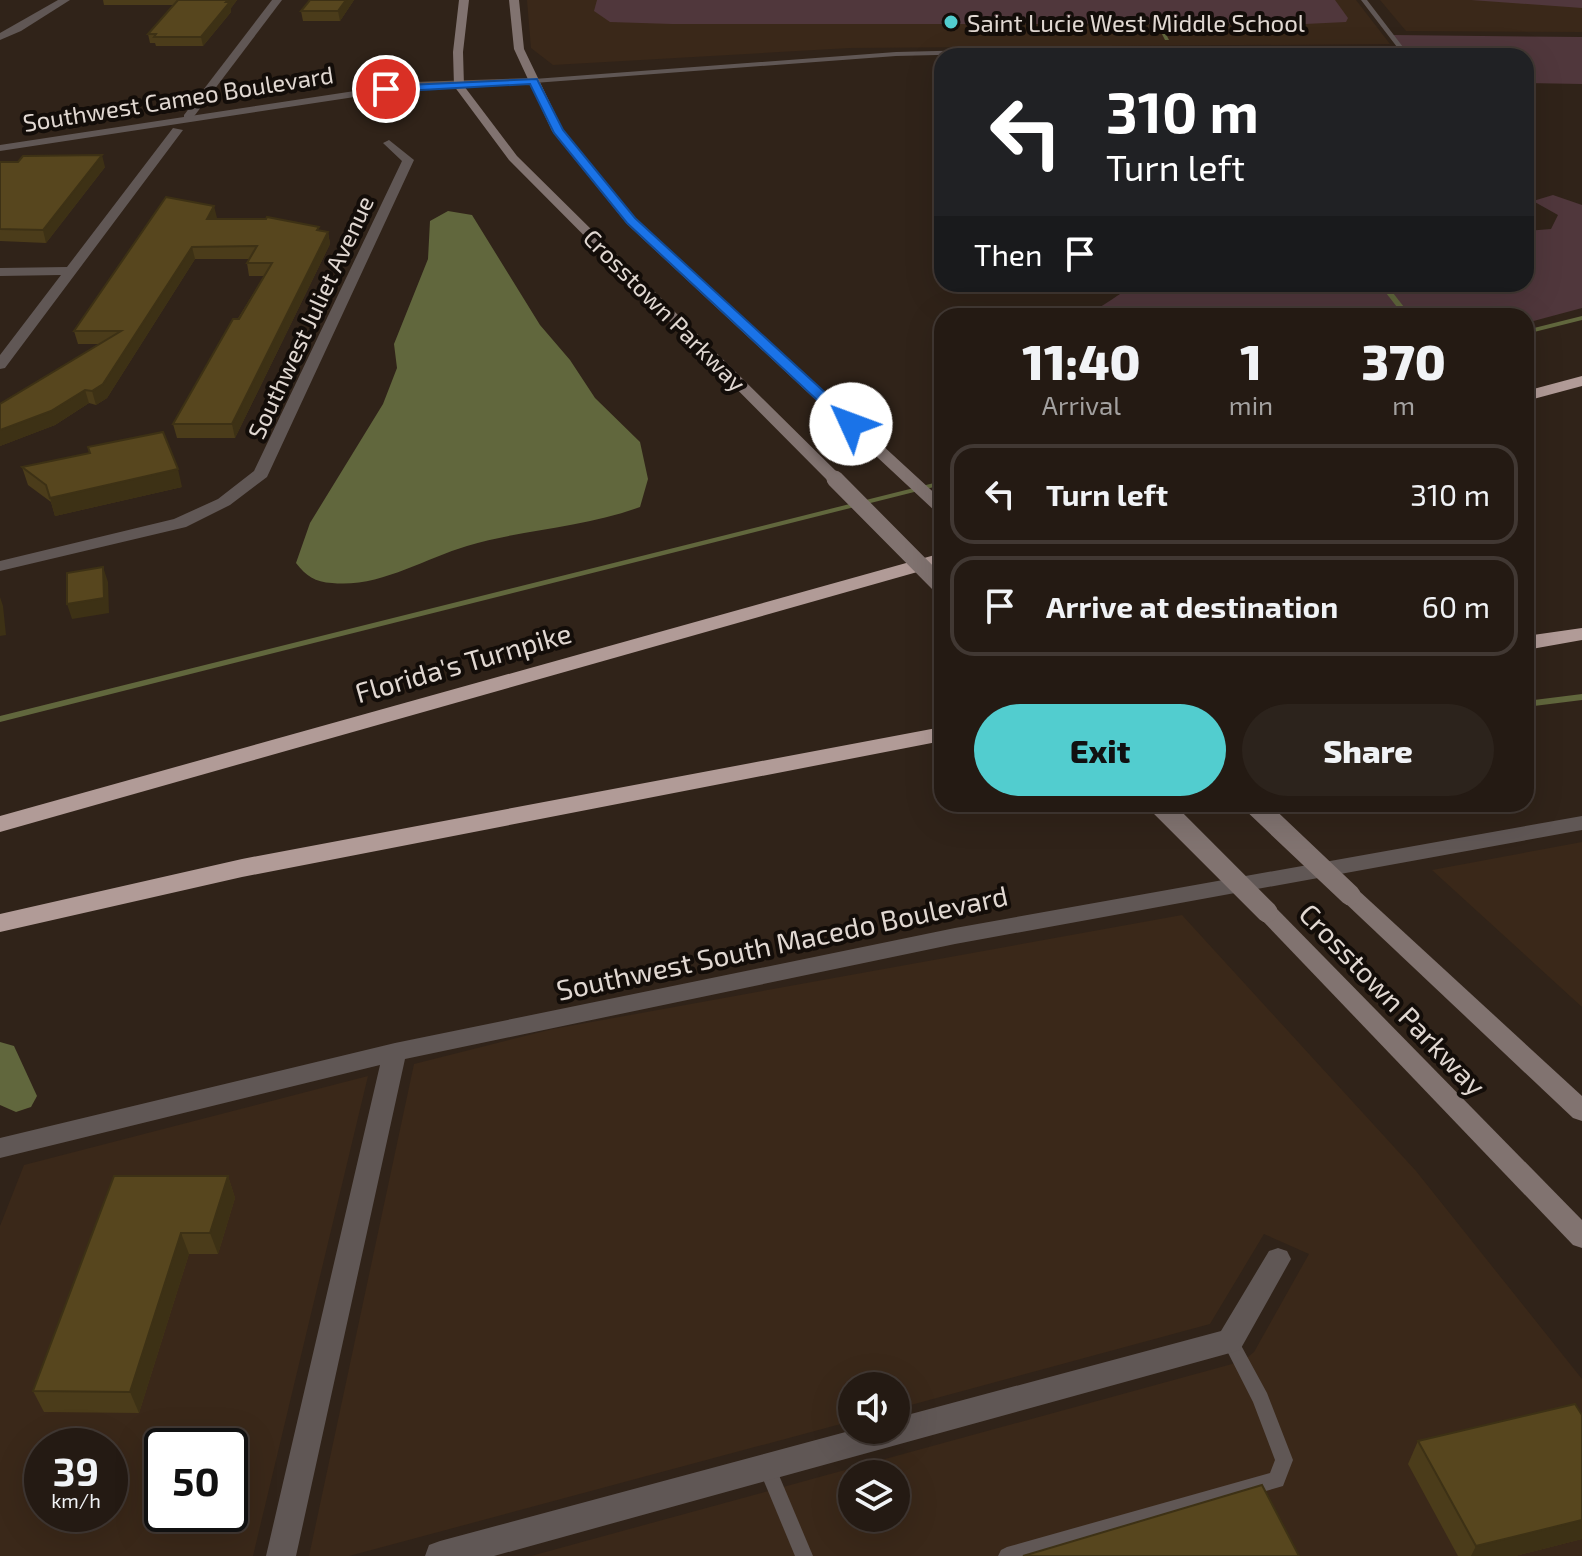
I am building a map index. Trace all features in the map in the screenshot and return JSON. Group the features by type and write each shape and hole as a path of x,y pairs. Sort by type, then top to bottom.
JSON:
{"highway":[{"path":"1534,394 1582,381"},
{"name":"Florida's Turnpike","path":"0,824 934,561"},
{"path":"1534,642 1582,634"},
{"path":"0,923 242,868 934,736"}],"main road":[{"path":"459,86 458,52 464,0"},
{"name":"Crosstown Parkway","path":"514,0 519,49 558,131 631,221 934,502"},
{"name":"Crosstown Parkway","path":"459,86 513,158 934,579"},
{"name":"Crosstown Parkway","path":"1167,812 1582,1237"},
{"name":"Crosstown Parkway","path":"1262,812 1582,1111"}],"street":[{"path":"0,37 65,0"},
{"path":"188,117 277,0"},
{"name":"Southwest Cameo Boulevard","path":"0,148 414,85 459,86 534,81"},
{"name":"Southwest Cameo Boulevard","path":"0,156 423,96 459,86"},
{"path":"0,365 177,130"},
{"name":"Southwest Juliet Avenue","path":"0,566 180,523 224,502 261,474 408,160 389,143"},
{"path":"0,272 71,271"},
{"name":"Southwest South Macedo Boulevard","path":"0,1148 395,1052 955,936 1582,823"},
{"path":"281,1556 395,1052"},
{"path":"440,1556 1230,1341 1278,1259"}],"lane":[{"path":"1364,0 1400,48"},
{"path":"534,81 934,53"},
{"path":"1007,1556 1277,1480 1284,1460 1261,1399 1230,1341"},
{"path":"767,1467 804,1556"}],"shaded area":[{"name":"Saint Lucie West Middle School","path":"527,0 1356,0 1390,44 850,48 553,65 531,48"},
{"path":"597,0 1335,0 1348,18 1346,22 1305,24 672,24 610,22 594,11"},
{"path":"1380,0 1582,0 1582,32 1406,31"},
{"path":"1471,0 1582,0 1582,8"},
{"path":"1393,35 1582,37 1582,84 1534,83 1534,48 1203,48 1399,46"},
{"path":"1553,195 1582,205 1582,308 1534,321 1534,308 1098,308 1123,292 1534,292 1534,230 1551,229 1558,215 1534,201"},
{"path":"448,211 472,215 540,325 570,360 595,398 640,442 648,479 640,507 597,520 467,546 367,581 332,583 316,580 296,563 310,523 383,404 397,368 394,344 428,259 430,221"},
{"path":"1582,842 1582,1007 1432,870"},
{"path":"1182,915 1416,1171 1582,1379 1582,1556 531,1556 838,1472 838,1532 910,1532 910,1460 882,1460 1243,1361 1254,1352 1309,1254 1264,1234 1210,1324 910,1405 910,1372 838,1372 838,1425 349,1556 309,1556 414,1064 553,1029"},
{"path":"368,1076 253,1556 0,1556 0,1226 24,1165"}],"building":[{"path":"178,0 230,2 201,37 154,37 156,34 148,34"},
{"path":"310,0 346,0 338,11 301,11"},
{"path":"102,155 43,230 0,229 0,162 18,162 23,156"},
{"path":"166,197 214,206 207,219 267,217 319,227 317,230 328,232 232,424 173,424 233,319 239,319 272,263 247,263 257,246 192,247 103,384 92,391 85,390 51,411 0,430 0,404 121,331 74,331"},
{"path":"163,432 178,469 50,498 46,485 22,467 90,453 88,447"},
{"path":"103,567 104,598 67,604 67,573"},
{"path":"114,1176 228,1176 210,1233 181,1233 130,1392 33,1391"},
{"path":"1575,1404 1582,1415 1582,1520 1476,1546 1418,1441"},
{"path":"1262,1485 1299,1556 1023,1556"}],"waterway":[{"path":"1164,35 1167,39"},
{"path":"1388,292 1402,308"},
{"path":"1534,330 1582,318"},
{"path":"0,719 934,485"},
{"path":"1534,703 1582,697"},
{"path":"0,1057 16,1096"}],"place":[{"name":"Saint Lucie West Middle School","path":"951,22"}],"route":[{"path":"386,89 414,85 459,86 534,81 558,131 631,221 851,424"}]}
